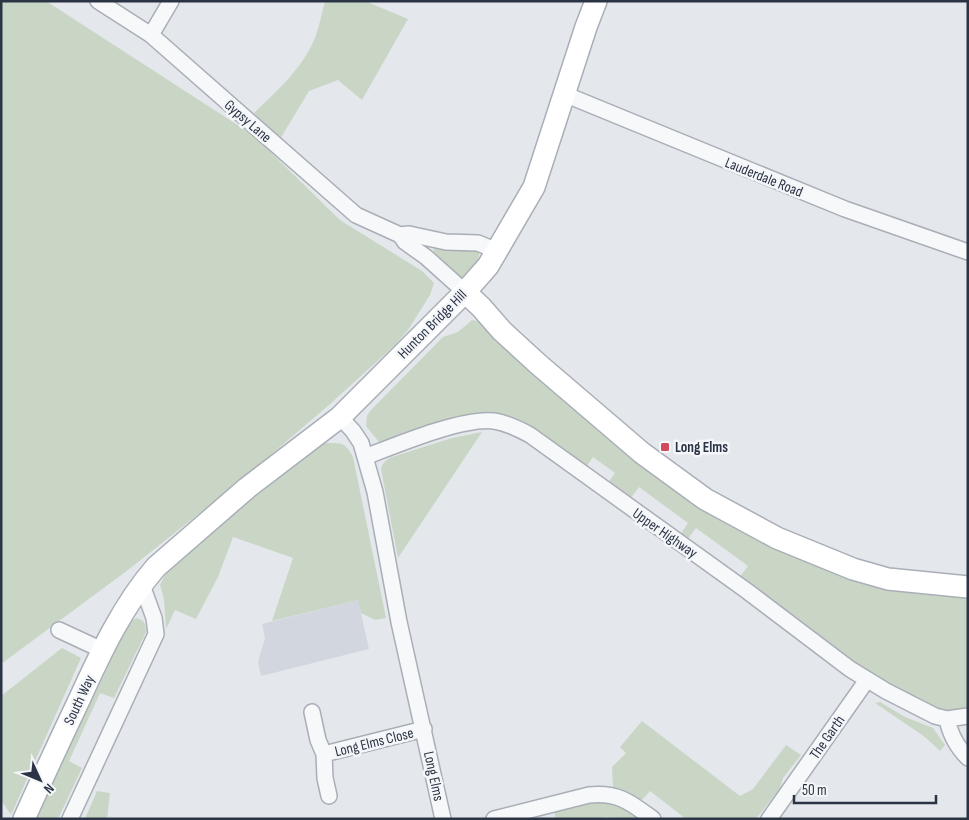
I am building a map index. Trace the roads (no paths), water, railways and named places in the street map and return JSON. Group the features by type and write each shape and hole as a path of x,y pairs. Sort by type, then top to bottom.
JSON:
{"street":[{"name":"Gypsy Lane","path":"98,1 150,35 356,216 400,235 409,234 446,242 478,243 497,252"},
{"path":"150,35 171,1"},
{"name":"Hunton Bridge Hill","path":"156,567 247,488 340,417 465,292 488,266 534,187 596,1"},
{"name":"Lauderdale Road","path":"564,94 846,209 968,252"},
{"name":"Gypsy Lane","path":"400,235 404,242 426,257 465,292"},
{"path":"465,292 538,364 642,452 705,499 777,538 853,569 888,579 968,587"},
{"name":"Long Elms","path":"340,417 361,443 375,492 400,622 443,819"},
{"name":"Upper Highway","path":"365,457 473,421 494,421 512,426 530,435 747,591 850,670 911,705 935,716 948,719 968,716"},
{"name":"South Way","path":"24,819 102,650 126,609 156,567"},
{"path":"70,819 156,634 154,618 142,585"},
{"path":"59,630 102,650"},
{"name":"The Garth","path":"769,819 867,680"},
{"name":"Long Elms Close","path":"312,712 318,740 324,754 329,796"},
{"path":"948,719 954,739 968,758"},
{"name":"Long Elms Close","path":"324,754 424,729"},
{"path":"494,819 602,793 623,798 652,819"}],"place":[{"name":"Long Elms","path":"665,447"}]}
